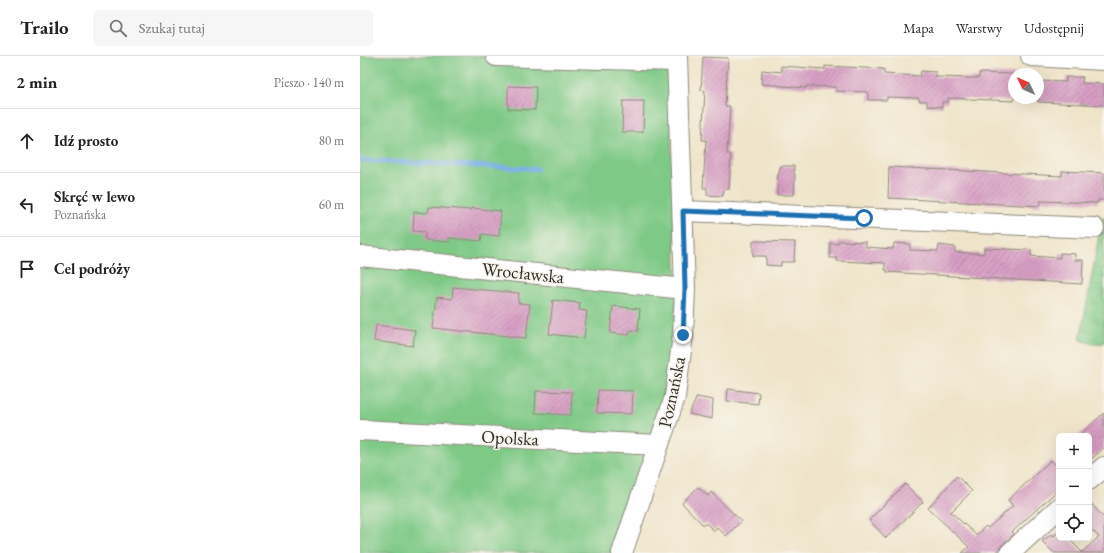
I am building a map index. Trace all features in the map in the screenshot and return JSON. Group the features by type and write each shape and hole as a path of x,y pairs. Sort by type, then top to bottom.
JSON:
{"street":[{"path":"496,56 677,58"},
{"path":"1031,56 1104,60"},
{"name":"Poznańska","path":"622,553 675,397 683,335 685,289 677,58"},
{"path":"683,211 1094,228"},
{"name":"Wrocławska","path":"360,256 685,289"},
{"name":"Opolska","path":"360,430 659,445"},
{"path":"1092,477 1104,467"},
{"path":"1010,553 1056,511"}],"green space":[{"path":"360,56 668,56 677,291 673,342 663,409 615,553 360,553"},
{"path":"1104,216 1104,343 1094,344 1080,340 1102,219"}],"building":[{"path":"703,57 728,58 725,106 730,106 727,154 731,154 729,189 724,189 723,196 707,195 707,188 703,188 706,140 702,140 705,91 701,90"},
{"path":"781,66 825,69 825,66 884,69 884,74 920,76 921,71 936,72 936,77 979,78 979,73 1008,74 1008,101 948,98 948,102 942,102 942,107 927,106 927,101 919,101 919,98 887,97 887,100 868,100 868,92 836,91 836,87 806,86 806,88 761,84 762,70 781,72"},
{"path":"1066,77 1083,77 1082,83 1104,84 1104,105 1044,102 1044,81 1066,82"},
{"path":"508,86 536,87 535,110 508,109"},
{"path":"623,101 644,101 643,132 622,132"},
{"path":"780,166 794,166 794,195 777,195"},
{"path":"889,167 1062,176 1062,171 1104,173 1104,200 1098,200 1098,203 1040,201 1040,206 888,198"},
{"path":"429,207 471,210 471,208 501,211 499,236 482,234 481,241 449,238 449,242 425,240 425,232 413,231 414,212 428,213"},
{"path":"753,241 795,242 794,262 781,262 781,266 766,265 766,256 753,256"},
{"path":"838,241 866,242 866,247 893,249 894,243 910,244 910,250 938,251 939,245 955,247 955,252 984,254 984,248 1031,250 1031,256 1060,258 1060,253 1075,254 1075,260 1083,260 1082,284 887,272 887,270 885,270 885,263 837,261 837,258 830,258 830,243 838,244"},
{"path":"453,287 519,293 518,303 530,304 526,338 433,328 437,297 452,299"},
{"path":"553,300 580,303 579,310 587,311 584,338 549,334"},
{"path":"613,306 640,309 638,331 630,330 629,335 610,333"},
{"path":"376,325 415,330 413,346 374,341"},
{"path":"728,389 759,393 758,404 727,401"},
{"path":"598,390 633,391 632,414 597,413"},
{"path":"536,391 572,392 571,415 535,413"},
{"path":"697,397 713,400 712,419 689,414"},
{"path":"1104,413 1104,448 1092,458 1092,433 1081,433"},
{"path":"1051,460 1056,465 1056,492 1012,532 1014,534 996,553 962,553 969,547 928,508 957,476 972,491 951,512 976,535 986,526 988,528 1013,506 1008,500"},
{"path":"905,484 923,502 886,538 869,520"},
{"path":"698,487 708,496 711,492 741,521 726,536 717,527 714,531 707,524 702,524 682,503"},
{"path":"1092,504 1104,518 1104,553 1054,553 1042,541 1052,534 1054,536 1056,534 1056,541 1071,541 1082,552 1099,537 1092,530"}],"waterway":[{"path":"360,160 537,169"}],"route":[{"path":"683,335 685,289 683,211 864,218"}]}
